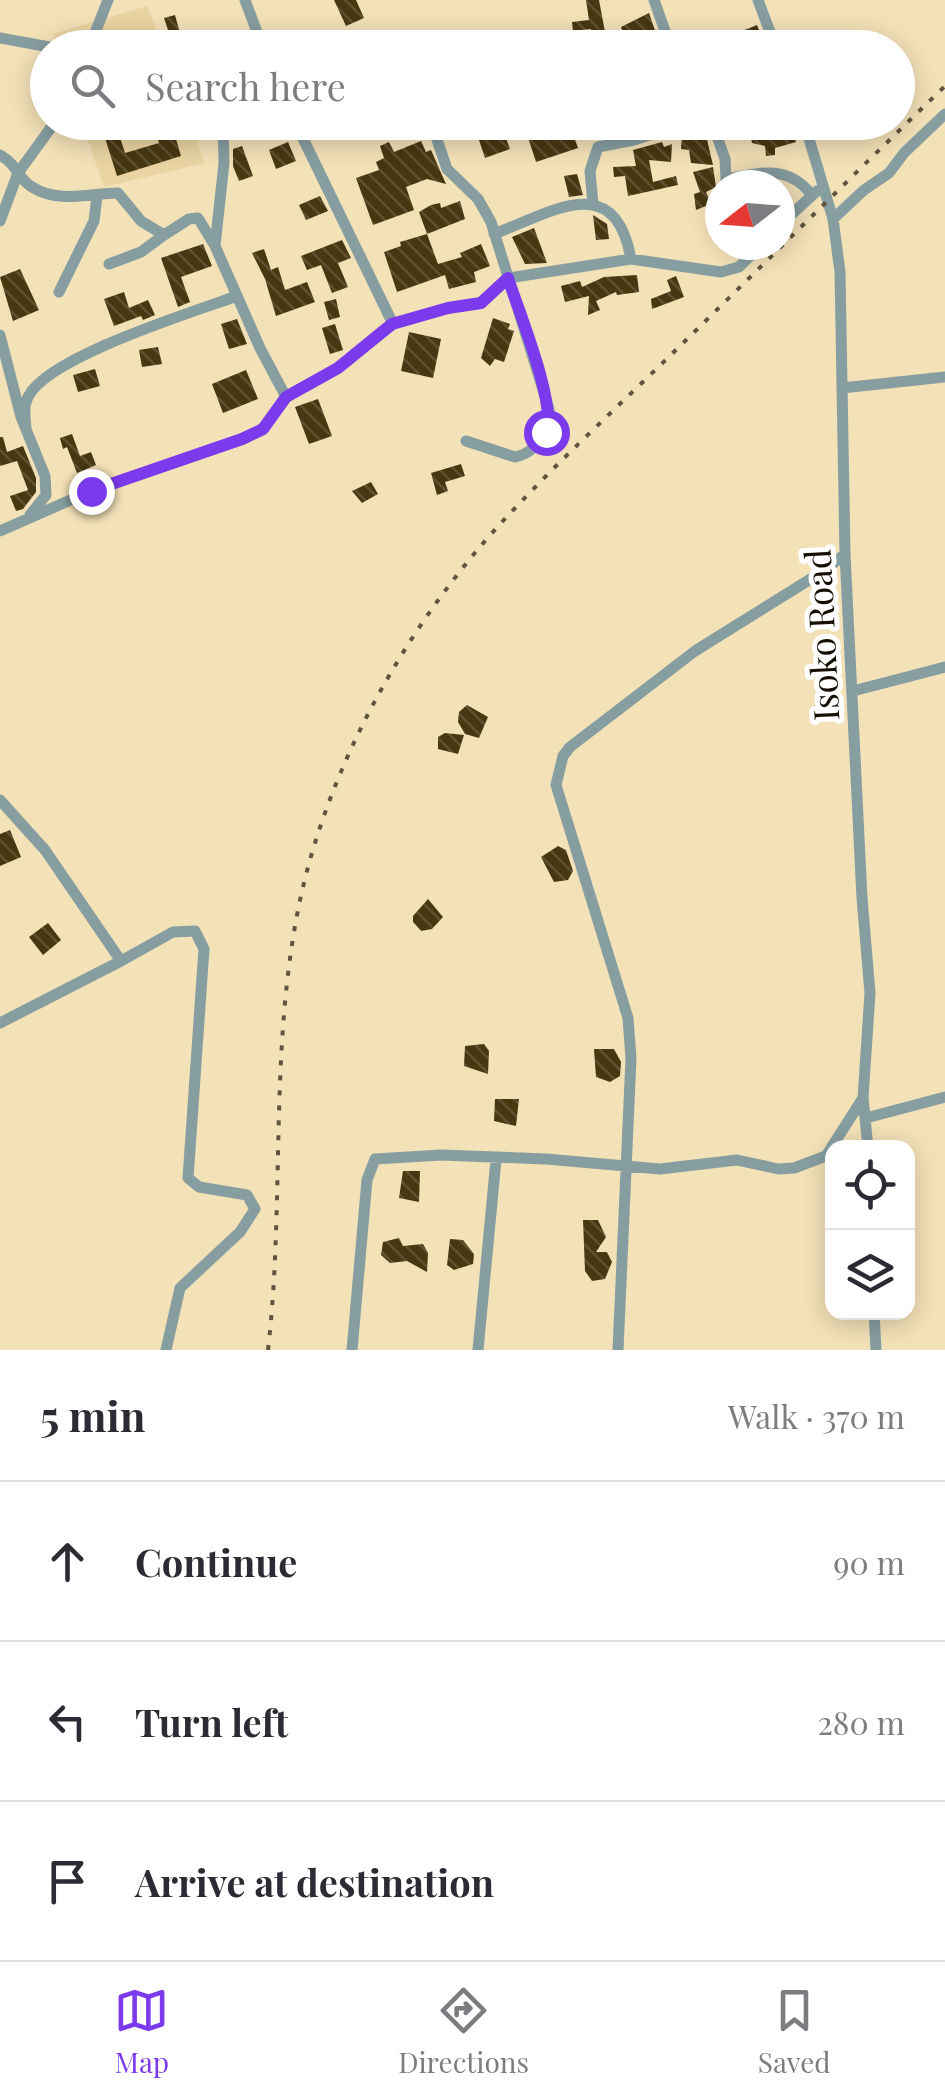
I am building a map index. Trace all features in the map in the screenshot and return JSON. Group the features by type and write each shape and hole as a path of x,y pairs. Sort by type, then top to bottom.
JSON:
{"street":[{"path":"96,30 108,0"},
{"path":"245,0 256,30"},
{"path":"758,0 769,30"},
{"path":"658,1 666,30"},
{"path":"0,38 30,43"},
{"path":"833,219 864,190 890,173 904,153 945,114"},
{"path":"0,221 18,174 42,140"},
{"path":"215,246 223,140"},
{"path":"304,140 392,324"},
{"path":"438,140 448,170 478,199 494,234 545,394 550,423 522,456 514,457 466,441"},
{"path":"593,204 590,171 598,147 620,140"},
{"path":"718,140 725,170"},
{"name":"Isoko Road","path":"810,140 833,219 840,272 845,554 870,994 864,1098 867,1140"},
{"path":"0,154 14,163 18,174 32,187 44,192 82,198 118,193 142,221 164,235"},
{"path":"795,177 811,194"},
{"path":"795,210 824,187"},
{"path":"59,292 94,220 97,196"},
{"path":"494,234 582,203 593,204 612,212 620,223 630,258"},
{"path":"109,264 141,252 188,219 198,218 286,397"},
{"path":"0,532 145,470 263,429 286,397 338,368 392,324 481,303 508,278 630,258 704,272 739,267 746,260"},
{"path":"26,428 24,410 28,396 61,367 237,296"},
{"path":"0,335 47,490 44,500 24,521"},
{"path":"842,388 945,378"},
{"path":"618,1350 632,1058 628,1018 556,786 563,756 580,738 695,651 845,554"},
{"path":"854,691 945,667"},
{"path":"0,800 53,861 121,962"},
{"path":"0,1023 180,930 195,931 200,939 204,948 188,1178 199,1187 246,1195 255,1209 240,1232 180,1288 166,1350"},
{"path":"352,1350 371,1164 381,1156 546,1159 660,1169 737,1160 778,1169 794,1168 826,1156 864,1098"},
{"path":"866,1118 945,1098"},
{"path":"478,1350 496,1160"},
{"path":"874,1320 876,1350"}],"shaded area":[{"path":"147,6 156,30 66,30"},
{"path":"88,140 196,140 205,163 104,187"}],"building":[{"path":"334,0 356,0 364,18 346,26"},
{"path":"586,0 599,0 605,30 573,30 572,22 589,20"},
{"path":"649,13 655,30 622,30 621,27"},
{"path":"175,15 179,30 168,30 164,18"},
{"path":"106,140 121,140 125,153 159,143 158,140 176,140 181,156 117,176"},
{"path":"479,140 507,140 510,149 485,158"},
{"path":"529,140 575,140 578,148 536,162"},
{"path":"682,140 707,140 713,165 691,163 689,150 681,149"},
{"path":"751,140 796,142 775,148 775,155 766,156 765,146"},
{"path":"421,141 426,152 431,150 446,184 427,179 406,187 414,210 373,225 356,178 379,170 376,162 384,158 380,146 389,142 394,152"},
{"path":"288,142 296,161 276,169 269,150"},
{"path":"662,142 664,147 672,144 671,162 649,160 653,182 676,176 678,185 628,196 625,176 614,177 613,167 636,166 633,150"},
{"path":"242,146 253,176 239,181 233,166 233,149"},
{"path":"713,167 705,170 705,206 696,210 694,194 700,192 693,172"},
{"path":"577,174 583,195 569,197 564,176"},
{"path":"320,196 328,211 306,220 299,205"},
{"path":"460,201 465,219 427,234 419,212 431,205 440,203 441,208"},
{"path":"593,215 607,224 609,239 596,240"},
{"path":"534,228 547,263 525,264 512,237"},
{"path":"427,234 438,264 462,257 460,253 481,244 490,266 474,272 476,282 449,289 445,275 397,292 384,252 401,246 400,242"},
{"path":"342,240 351,258 338,263 348,287 332,293 321,265 307,270 301,256"},
{"path":"203,244 212,266 181,277 190,302 178,307 161,258"},
{"path":"264,249 271,270 278,267 285,290 307,282 315,302 276,316 252,253"},
{"path":"20,269 39,310 13,321 0,277"},
{"path":"637,275 639,292 616,292 596,301 600,310 588,315 589,296 565,302 561,286 580,281 582,287 604,277"},
{"path":"676,276 684,297 652,309 651,299 671,291 667,280"},
{"path":"124,292 129,308 148,300 155,315 114,326 104,299"},
{"path":"336,299 340,317 329,320 324,302"},
{"path":"493,318 510,324 508,329 514,331 504,362 495,359 490,366 481,358"},
{"path":"237,319 247,344 229,349 221,324"},
{"path":"335,324 343,350 330,354 322,328"},
{"path":"409,332 441,339 433,378 401,371"},
{"path":"158,347 162,364 142,367 139,350"},
{"path":"95,369 100,386 78,392 73,375"},
{"path":"246,370 258,399 223,413 212,384"},
{"path":"318,399 332,436 309,444 295,407"},
{"path":"72,434 80,456 91,452 96,465 77,473 60,438"},
{"path":"0,437 7,452 23,446 36,478 36,492 23,509 16,511 10,496 28,490 17,461 0,466"},
{"path":"461,464 465,476 445,482 448,491 437,495 431,473"},
{"path":"371,482 378,494 362,503 352,491"},
{"path":"467,705 488,717 479,738 465,734 458,722 459,712"},
{"path":"445,733 464,735 458,754 438,749 438,737"},
{"path":"10,830 21,857 0,866 0,834"},
{"path":"558,846 566,850 573,871 568,880 554,882 541,857"},
{"path":"428,899 443,917 432,929 421,931 413,916"},
{"path":"48,923 61,940 43,955 29,937"},
{"path":"484,1044 489,1051 488,1074 464,1066 465,1046"},
{"path":"594,1049 614,1049 621,1062 620,1076 610,1082 596,1077"},
{"path":"495,1099 519,1099 516,1126 494,1121"},
{"path":"403,1171 420,1171 419,1202 399,1198"},
{"path":"583,1220 598,1220 606,1237 596,1252 607,1252 612,1262 605,1279 592,1281 585,1271"},
{"path":"399,1238 403,1246 423,1244 428,1253 427,1272 407,1261 390,1263 381,1255 383,1242"},
{"path":"450,1239 463,1240 474,1254 473,1264 454,1270 447,1265"}],"railway":[{"path":"915,115 945,86"},
{"path":"268,1350 276,1239 280,1071 290,960 313,850 354,742 411,640 480,547 578,444 890,140"}],"route":[{"path":"91,491 263,429 286,397 338,368 392,324 481,303 508,278 549,410 546,432"}]}
